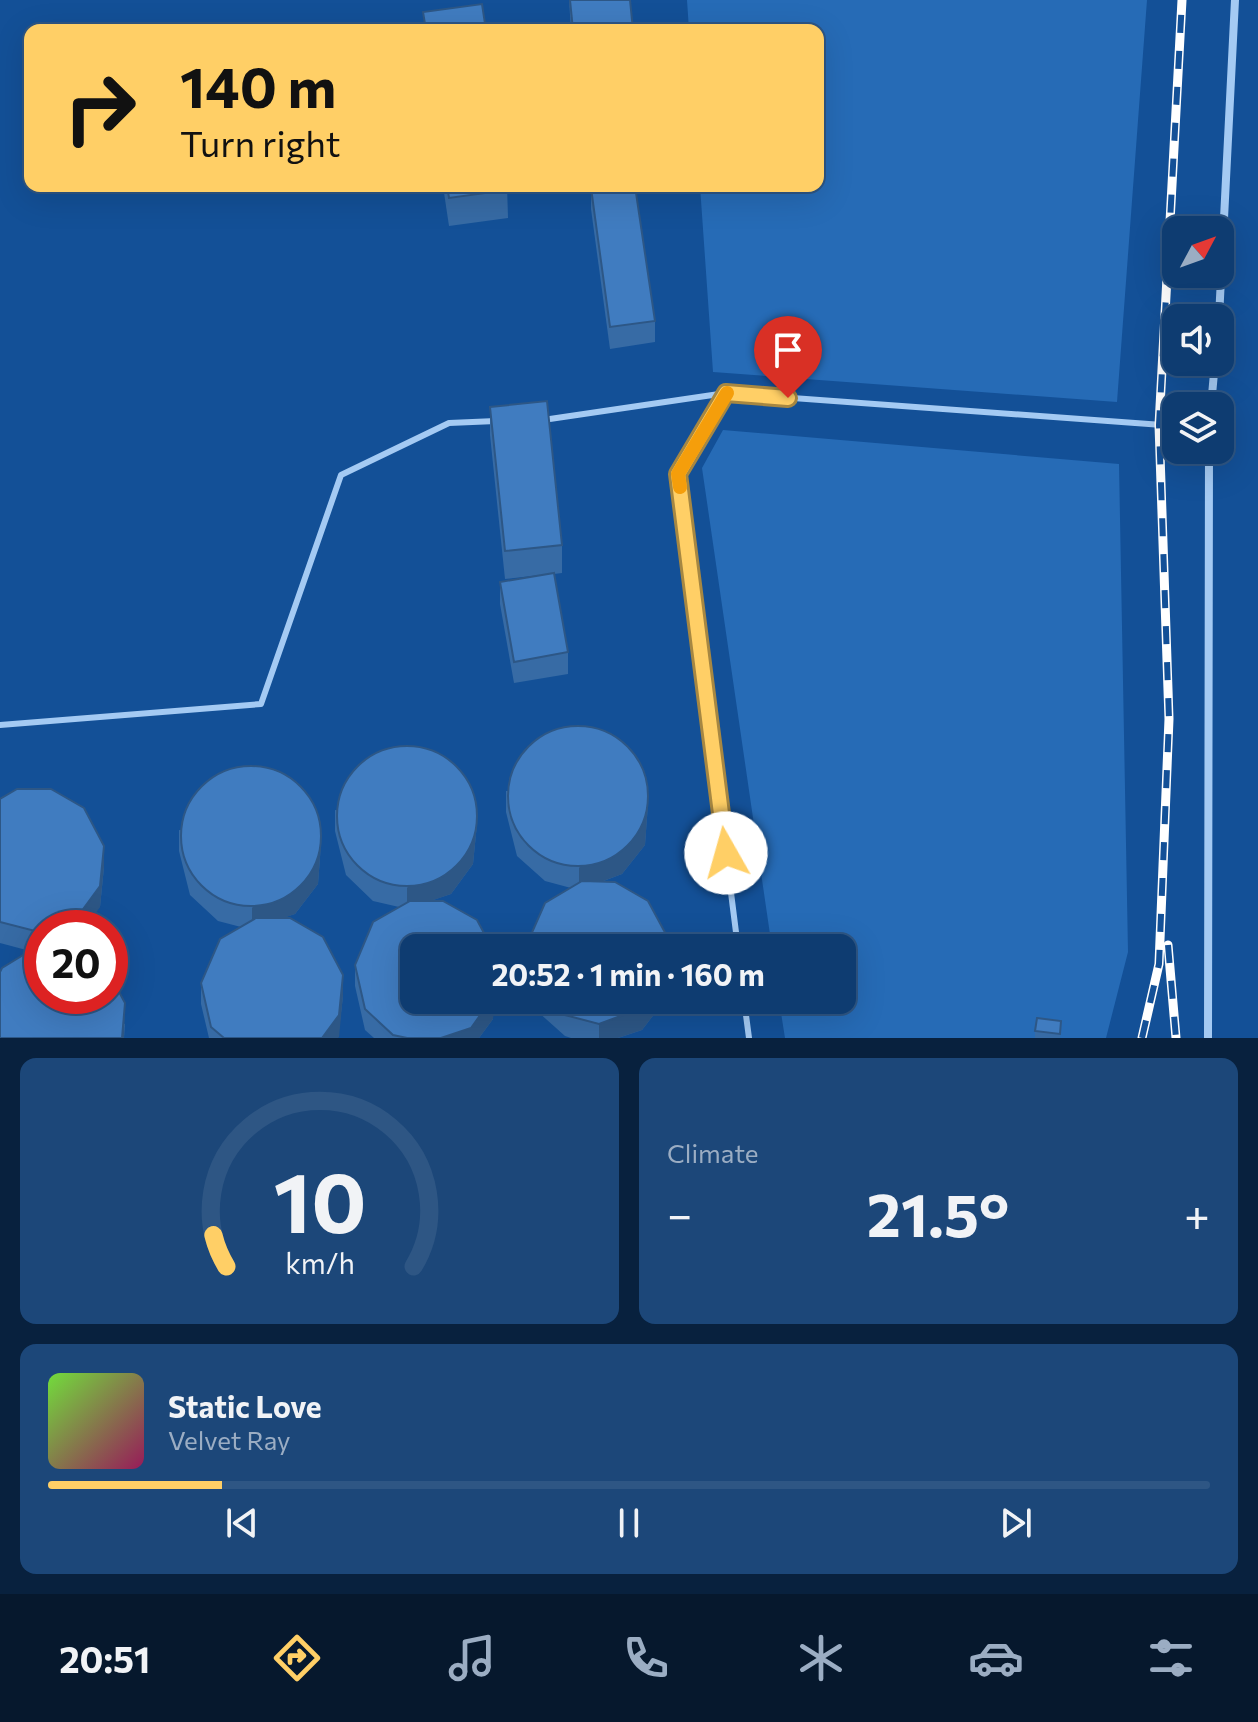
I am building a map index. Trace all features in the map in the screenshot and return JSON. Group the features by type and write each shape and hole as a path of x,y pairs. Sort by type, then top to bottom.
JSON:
{"street":[{"path":"1220,304 1235,0"},
{"path":"1208,1038 1209,464"}],"lane":[{"path":"726,393 678,474 736,934"},
{"path":"527,420 558,419 726,393 1162,425"},
{"path":"0,725 261,704 341,475 449,423 511,421"},
{"path":"746,1014 749,1038"}],"shaded area":[{"path":"687,0 1147,0 1117,402 713,372 700,192 824,192 824,24 689,24"},
{"path":"723,430 1119,464 1128,952 1106,1038 785,1038 781,1014 856,1014 856,934 770,934 702,468"}],"building":[{"path":"570,0 630,0 632,24 572,24"},
{"path":"482,4 485,24 425,24 423,12"},
{"path":"448,192 493,192 449,198"},
{"path":"592,192 636,192 655,321 610,327"},
{"path":"547,401 562,545 505,551 490,407"},
{"path":"554,573 568,652 514,662 500,582"},
{"path":"578,726 605,731 627,747 643,769 648,796 643,823 627,845 605,861 578,866 551,861 529,845 513,823 508,796 513,769 529,747 551,731"},
{"path":"407,746 434,751 456,767 472,789 477,816 472,843 456,865 434,881 407,886 380,881 358,865 342,843 337,816 342,789 358,767 380,751"},
{"path":"251,766 278,771 300,787 316,809 321,836 316,863 300,885 278,901 251,906 224,901 202,885 186,863 181,836 186,809 202,787 224,771"},
{"path":"17,789 51,789 84,808 104,846 100,886 82,910 24,910 24,928 0,922 0,799"},
{"path":"582,881 615,882 648,901 666,934 531,934 545,903"},
{"path":"410,901 443,901 477,920 484,934 400,934 400,1014 481,1014 471,1028 441,1038 407,1038 393,1035 365,1009 355,965 373,922"},
{"path":"256,918 290,918 323,937 343,975 339,1015 322,1038 224,1038 211,1027 201,983 220,939"},
{"path":"24,955 24,1014 124,1014 122,1038 0,1038 2,968"},
{"path":"564,1014 626,1014 599,1024"},
{"path":"1037,1018 1061,1021 1060,1034 1035,1031"}],"railway":[{"path":"1142,1038 1159,964 1169,719 1159,425 1182,0"},
{"path":"1168,945 1176,1038"}],"slow traffic":[{"path":"680,487 678,474 727,393"}],"route":[{"path":"726,853 678,474 726,393 788,398"}]}
